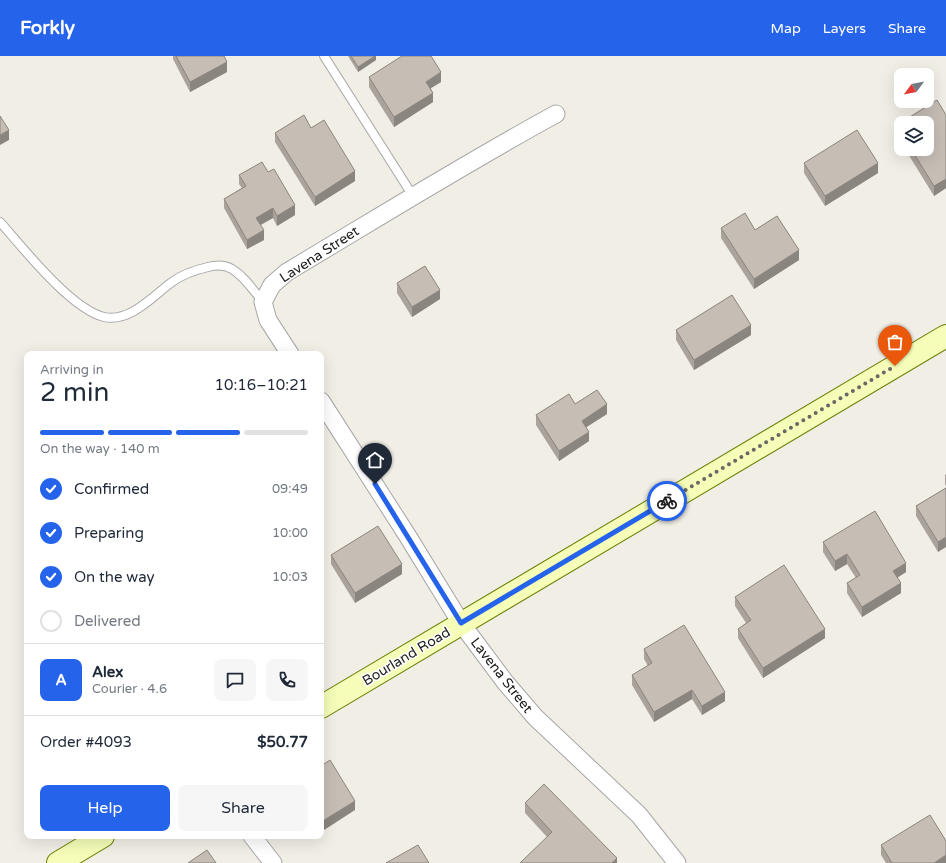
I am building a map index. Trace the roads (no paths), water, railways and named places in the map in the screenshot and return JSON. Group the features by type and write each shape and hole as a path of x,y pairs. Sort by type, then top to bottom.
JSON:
{"main road":[{"name":"Bourland Road","path":"324,705 946,336"},
{"path":"58,863 98,839"}],"street":[{"name":"Lavena Street","path":"263,302 272,284 286,272 494,147 556,114"},
{"path":"263,302 268,320 288,351"},
{"name":"Lavena Street","path":"324,406 407,535 461,623 505,682 535,717 639,815 677,863"},
{"path":"254,839 273,863"}],"lane":[{"path":"324,56 412,196"},
{"path":"0,222 40,267 73,300 88,312 106,318 122,316 141,308 173,281 191,271 216,265 230,268 245,278 263,302"}]}
